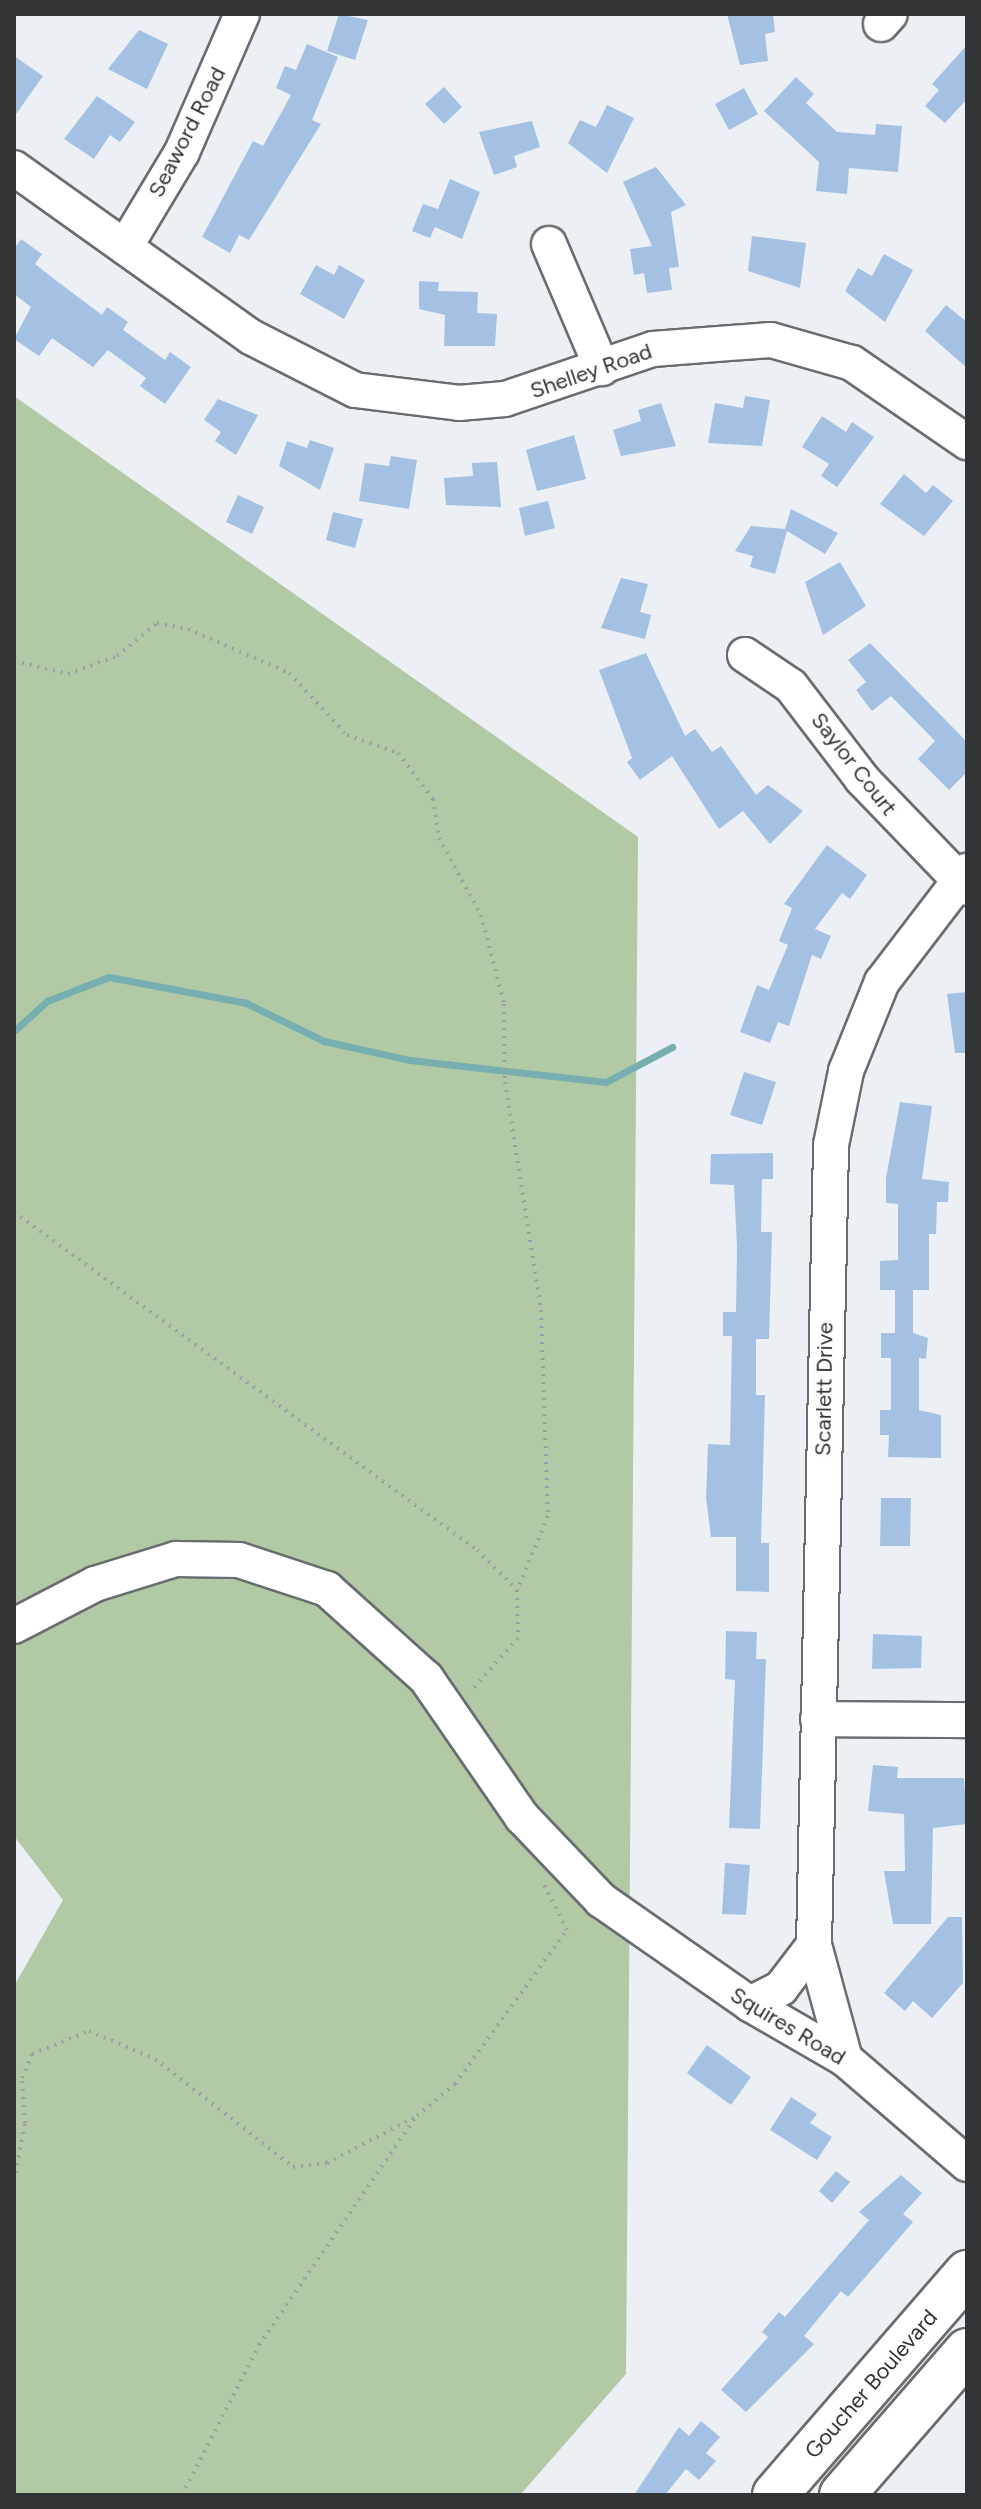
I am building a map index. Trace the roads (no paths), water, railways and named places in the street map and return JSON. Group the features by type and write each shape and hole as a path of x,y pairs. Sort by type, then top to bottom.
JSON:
{"main road":[{"name":"Goucher Boulevard","path":"775,2495 967,2273"},
{"path":"842,2495 967,2351"}],"street":[{"name":"Seaword Road","path":"125,247 182,152 242,14"},
{"name":"Shelley Road","path":"14,168 251,337 355,390 489,400 691,341 771,340 864,369 967,442"},
{"path":"549,244 602,368"},
{"name":"Saylor Court","path":"745,655 791,686 862,779 964,880"},
{"name":"Scarlett Drive","path":"845,2059 814,1945 835,1119 846,1071 882,982 964,880"},
{"name":"Squires Road","path":"14,1626 138,1567 176,1559 239,1560 297,1575 354,1607 451,1710 522,1817 601,1900 750,2004 845,2059 967,2164"},
{"path":"818,1719 967,1720"},
{"path":"750,2004 781,1988 814,1945"}],"waterway":[{"path":"14,1031 47,1001 109,977 246,1003 324,1041 410,1060 606,1082 672,1047"}]}
